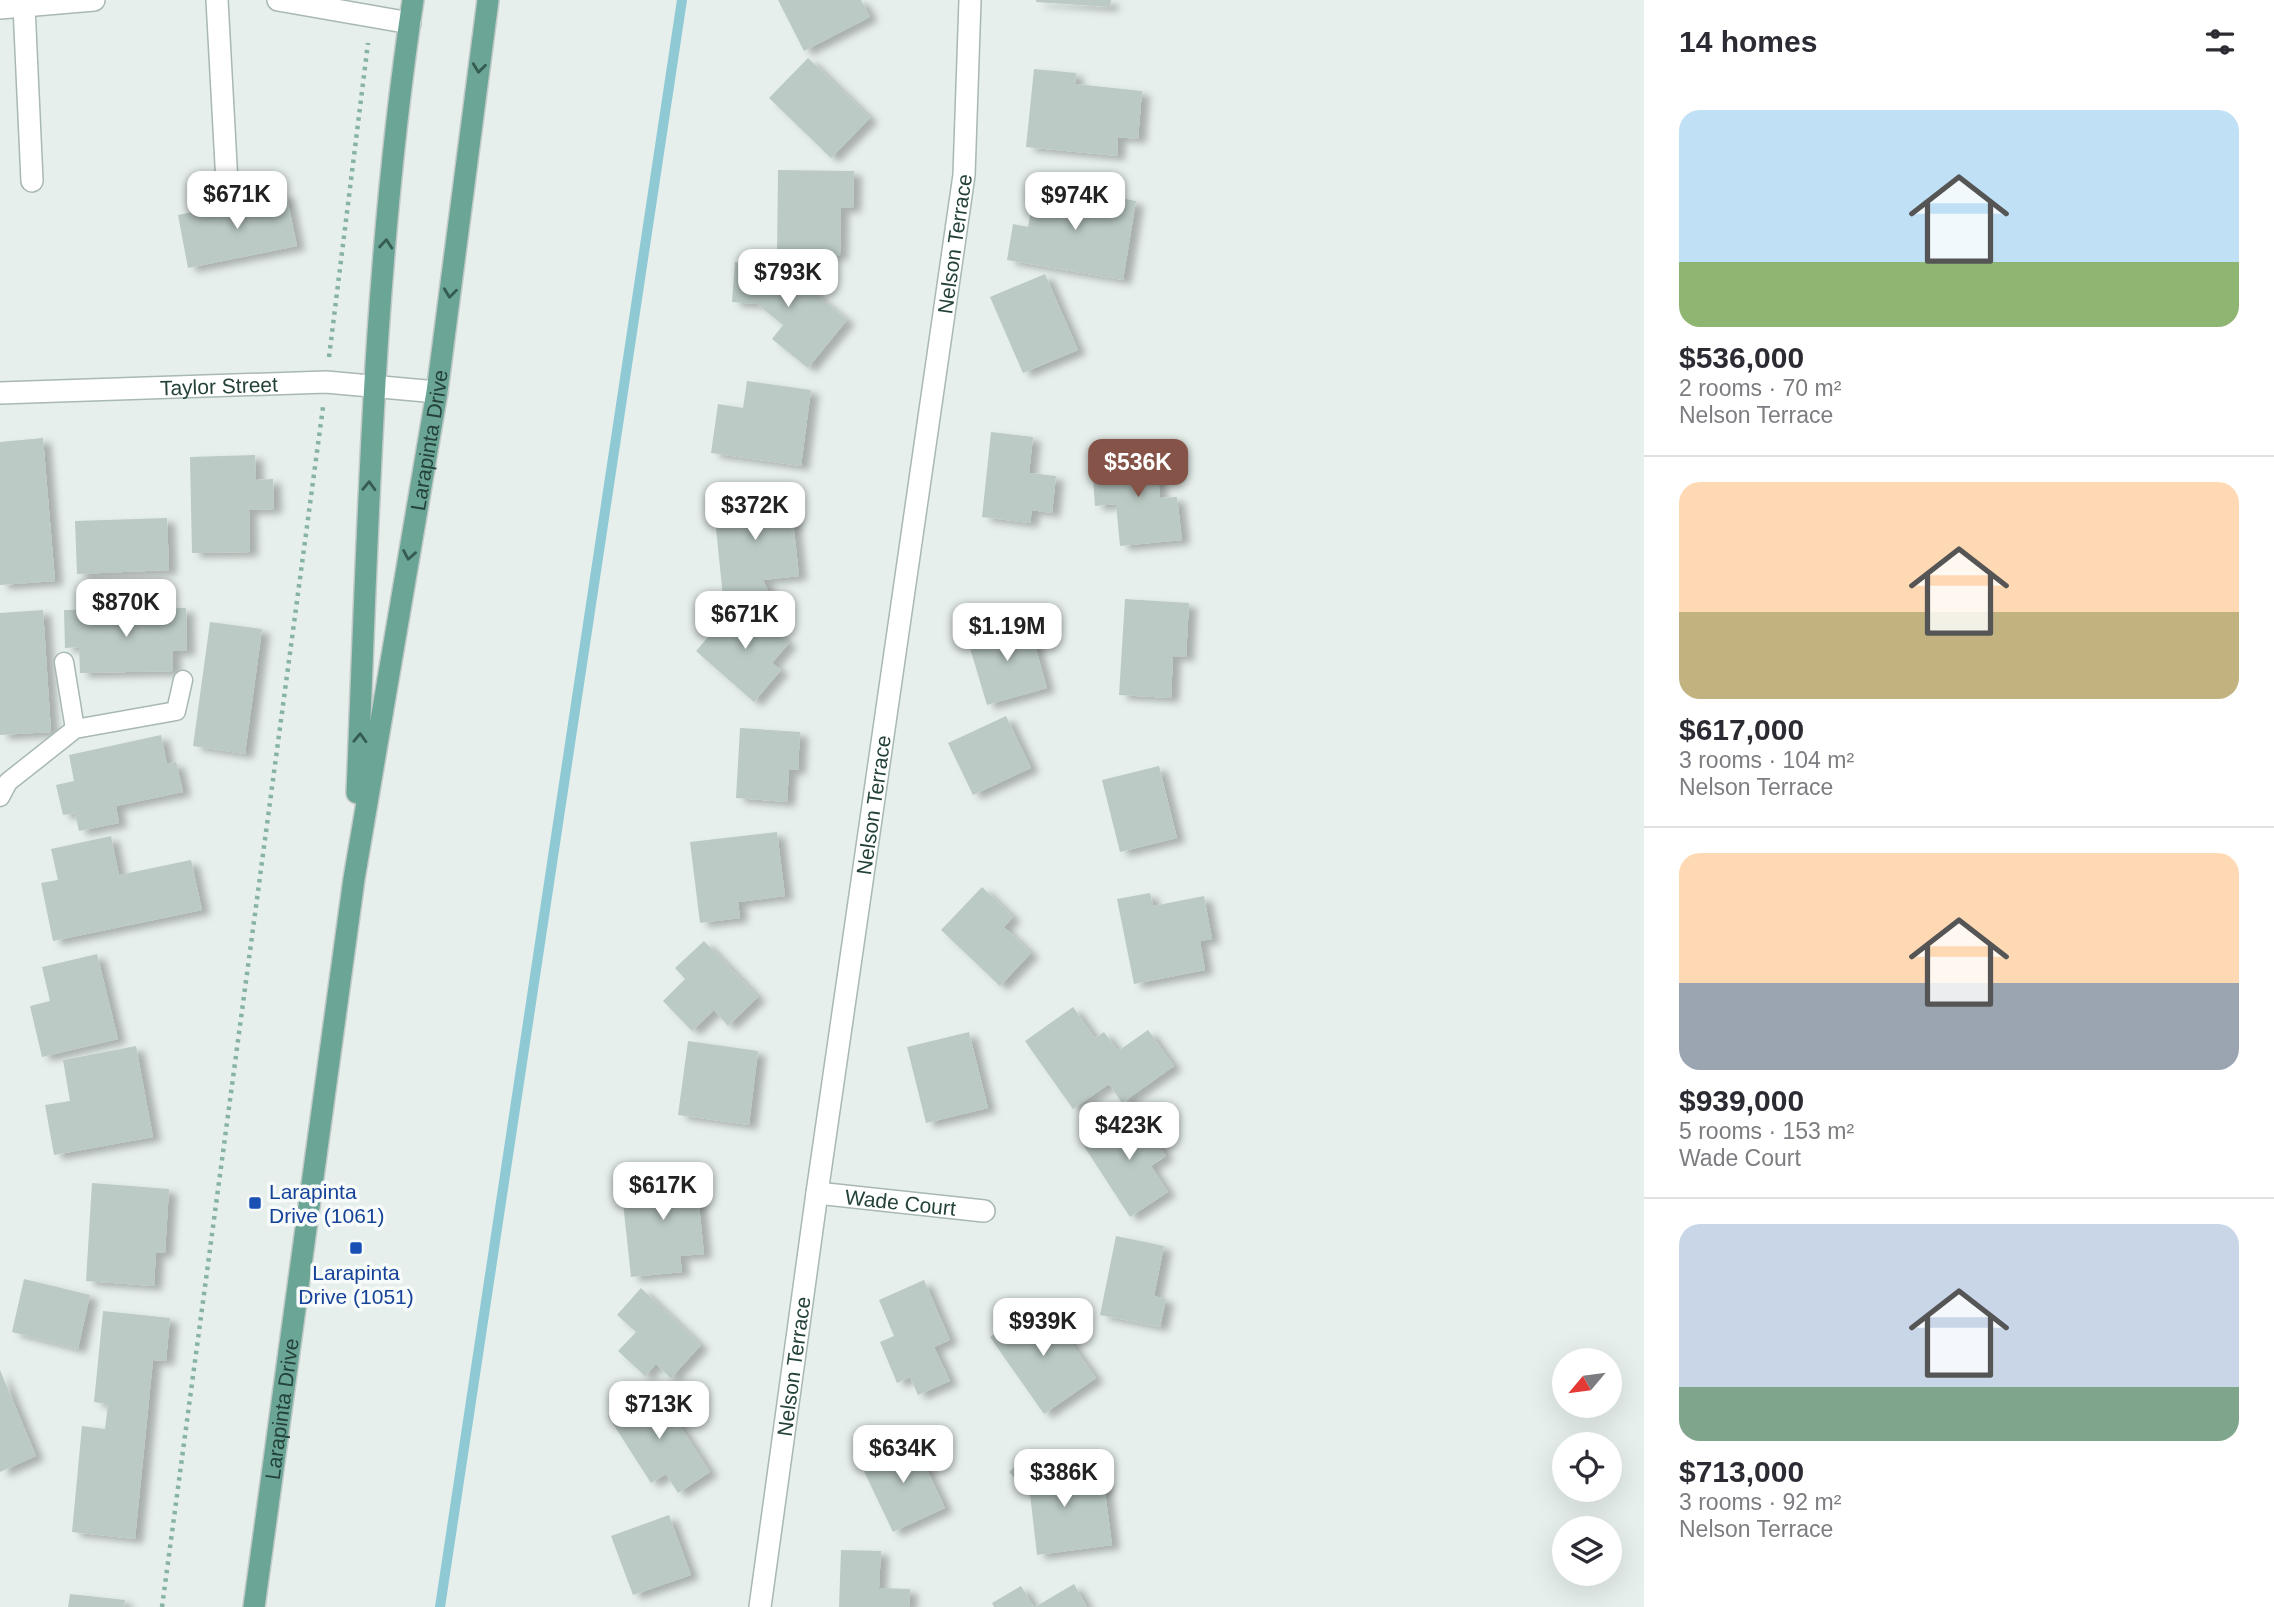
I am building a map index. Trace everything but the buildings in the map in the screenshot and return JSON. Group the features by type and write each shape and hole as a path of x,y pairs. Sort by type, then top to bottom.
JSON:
{"main road":[{"name":"Larapinta Drive","path":"354,879 373,385 413,0"},
{"name":"Larapinta Drive","path":"254,1607 354,879 437,391 488,0"}],"street":[{"path":"0,8 94,0"},
{"path":"217,0 227,183"},
{"path":"278,0 410,23"},
{"name":"Nelson Terrace","path":"760,1607 964,175 970,0"},
{"path":"24,6 32,181"},
{"name":"Taylor Street","path":"0,393 326,382 437,391"},
{"name":"Wade Court","path":"817,1193 984,1211"}],"lane":[{"path":"64,662 75,729"},
{"path":"0,797 8,782 75,729 176,711 183,680"}],"path":[{"path":"162,1607 326,382 372,16"}],"waterway":[{"path":"440,1607 682,0"}],"place":[{"name":"Larapinta Drive (1061)","path":"255,1203"},
{"name":"Larapinta Drive (1051)","path":"356,1248"}]}
